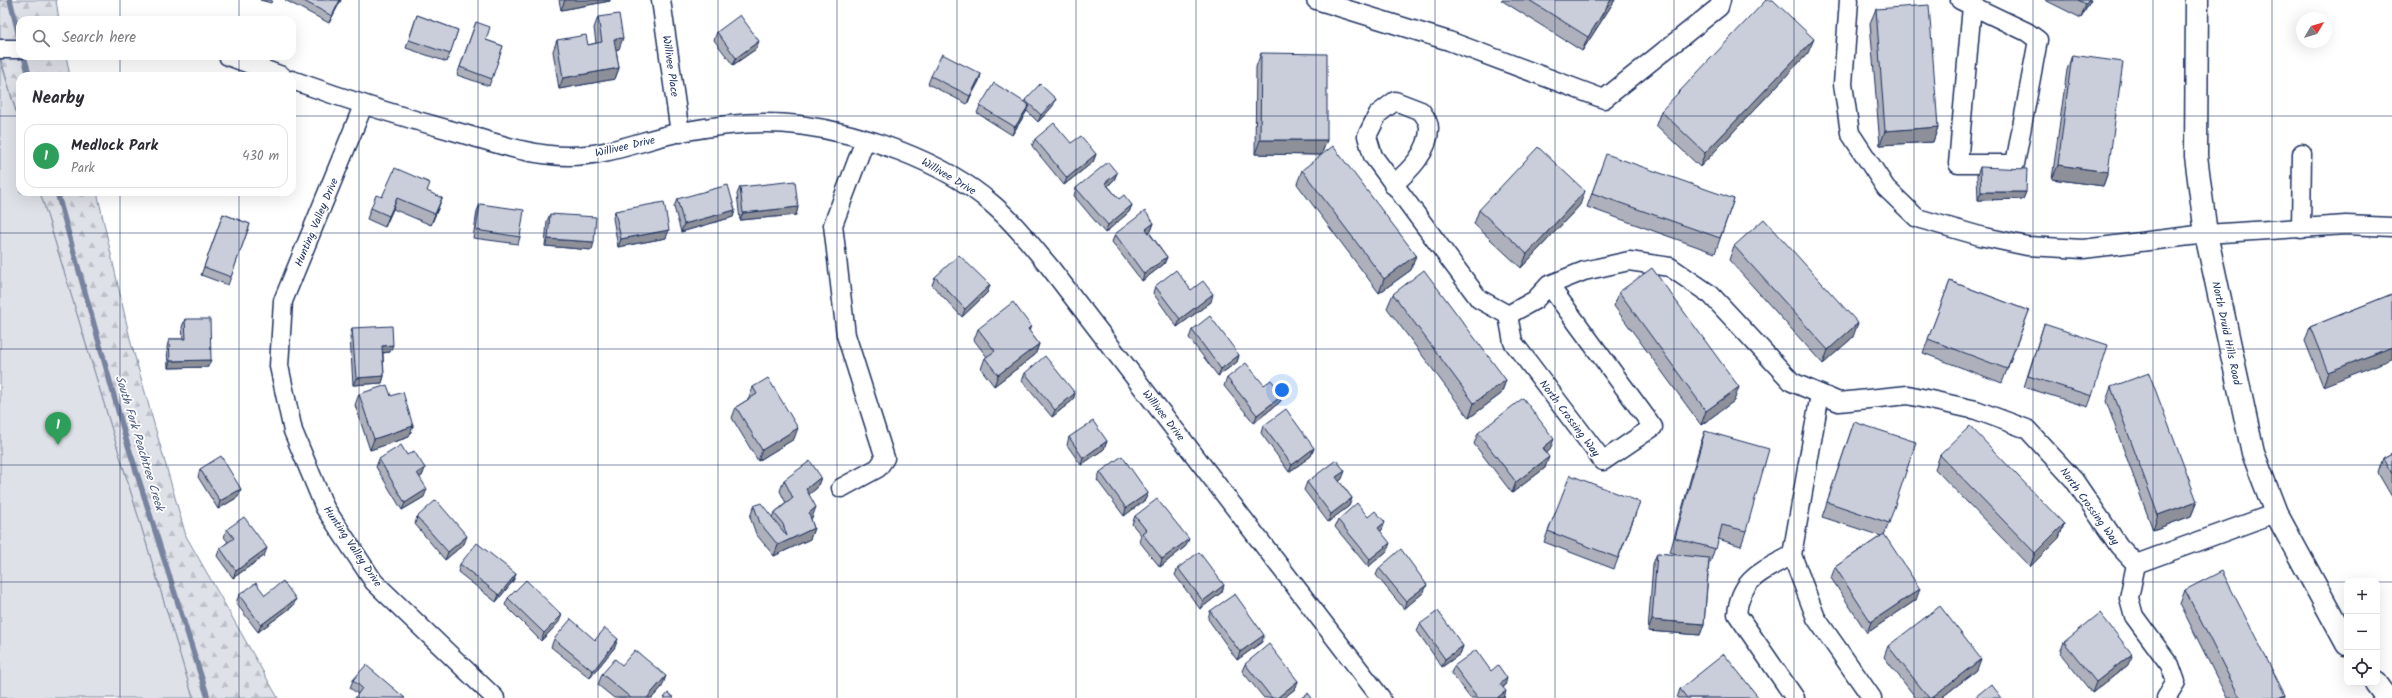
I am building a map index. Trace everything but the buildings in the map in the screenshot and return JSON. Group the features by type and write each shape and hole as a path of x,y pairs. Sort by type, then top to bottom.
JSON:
{"main road":[{"name":"North Druid Hills Road","path":"2197,0 2196,156 2206,234 2253,453 2276,513 2344,638"},
{"path":"2378,686 2387,698"}],"street":[{"name":"Willivee Place","path":"661,0 680,133"},
{"path":"1316,0 1449,41 1604,99 1719,7 1721,0"},
{"path":"1849,0 1843,84 1850,133 1886,188 1917,218 1980,236 2027,246 2083,249 2206,234 2346,225 2392,227"},
{"path":"1966,3 2027,32 2038,40 2014,164 1958,164 1966,3"},
{"path":"0,49 16,49"},
{"path":"239,60 271,72"},
{"name":"Willivee Drive","path":"296,81 363,106 535,154 569,156 606,153 680,133 754,123 799,125 865,140 916,156 955,178 991,202 1018,230 1049,266 1381,698"},
{"name":"Hunting Valley Drive","path":"363,106 283,301 279,366 293,431 325,508 374,582 495,698"},
{"path":"841,488 878,468 885,458 846,335 833,226 865,140"},
{"path":"2301,229 2302,153"},
{"path":"1393,184 1479,299 1508,315"},
{"name":"North Crossing Way","path":"1549,285 1653,427 1603,461 1513,342 1508,315 1535,300 1549,285 1584,271 1629,261 1670,267 1711,295 1792,382 1839,402 1908,395 1976,410 2027,428 2074,480 2119,546 2136,564"},
{"path":"1820,394 1792,555 1816,618 1872,698"},
{"path":"2166,698 2176,682 2170,665 2134,616 2129,598 2136,564 2276,513"},
{"path":"1792,555 1755,576 1744,587 1738,599 1737,614 1795,698"}],"green space":[{"path":"0,0 56,0 58,16 16,16 16,49 0,49"},
{"path":"0,56 16,56 16,60 67,60 69,72 16,72 16,111"},
{"path":"0,59 16,112 16,196 41,196 193,698 0,698"},
{"path":"41,196 98,196 131,343 186,536 278,698 193,698"}],"waterway":[{"name":"South Fork Peachtree Creek","path":"10,0 16,24"},
{"name":"South Fork Peachtree Creek","path":"25,60 28,72"},
{"name":"South Fork Peachtree Creek","path":"58,196 126,439 208,698"}],"place":[{"name":"Medlock Park","path":"58,445"}]}
